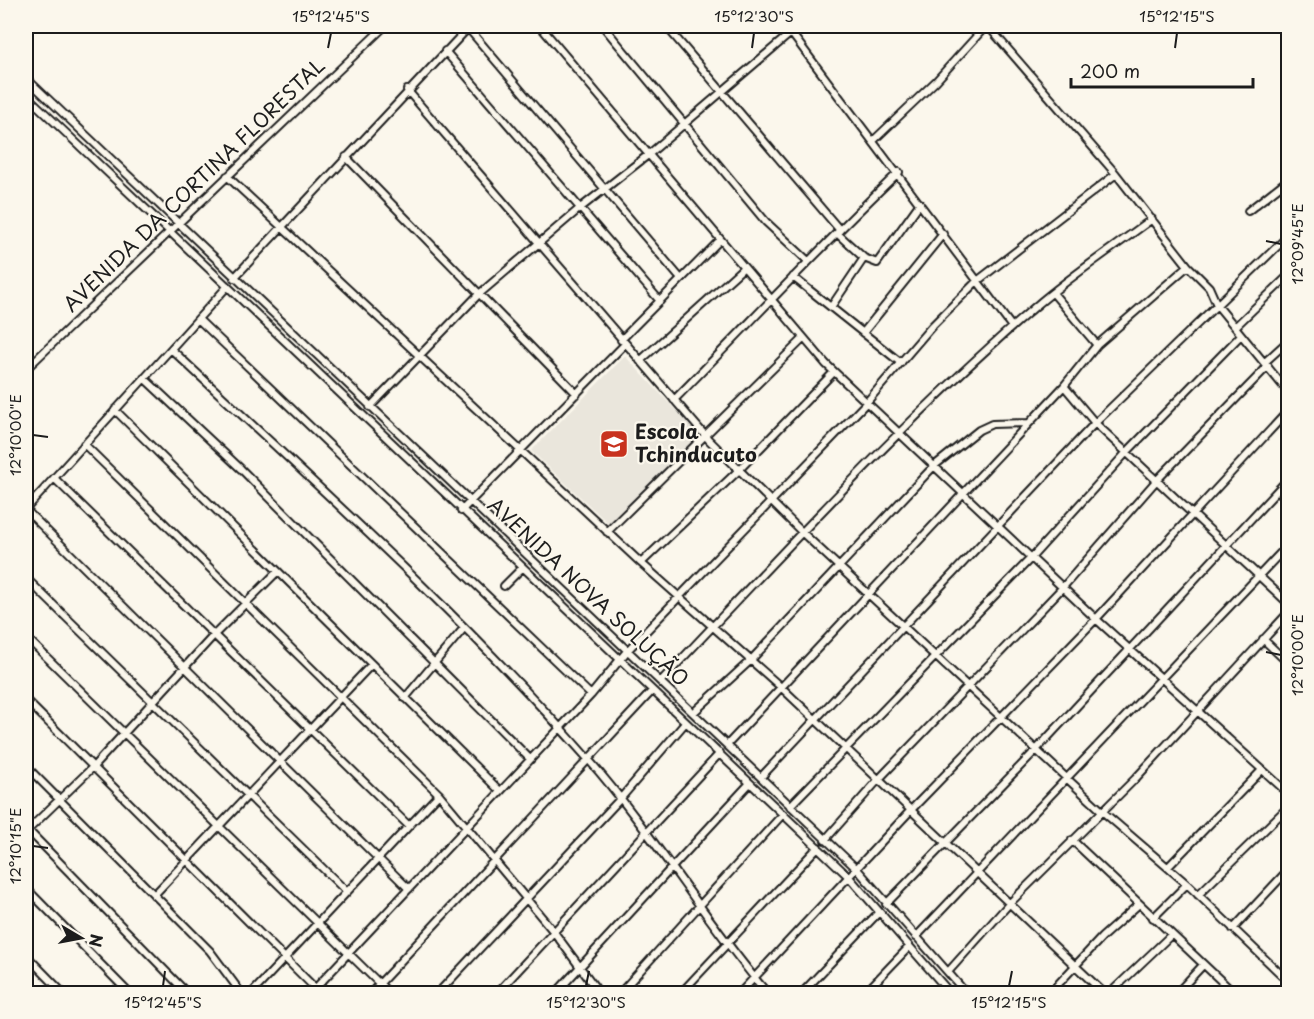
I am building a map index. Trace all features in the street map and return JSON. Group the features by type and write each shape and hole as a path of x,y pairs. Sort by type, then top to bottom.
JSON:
{"street":[{"name":"AVENIDA DA CORTINA FLORESTAL","path":"26,369 385,26"},
{"path":"540,26 771,302 834,372 1064,586 1096,619 1288,794"},
{"path":"603,26 766,222 807,261"},
{"path":"666,26 838,228 838,235 864,258 877,263 920,203"},
{"path":"786,26 899,172 976,282 1012,327"},
{"path":"370,407 478,295 579,208 648,155 799,26"},
{"path":"874,140 936,81 987,26 1116,174 1188,266 1209,287 1217,305 1288,392"},
{"path":"234,278 407,90 469,27 681,279"},
{"path":"445,51 660,301"},
{"name":"AVENIDA NOVA SOLUÇÃO","path":"26,78 857,869 967,993"},
{"path":"407,90 706,437 803,532 1102,811 1187,884 1288,981"},
{"name":"AVENIDA NOVA SOLUÇÃO","path":"26,95 226,288 849,877 951,993"},
{"path":"346,157 577,394"},
{"path":"674,400 771,302 838,228 899,172"},
{"path":"26,700 285,958 313,991 591,695 627,651 770,500 866,403 932,326 976,282 1116,174"},
{"path":"227,176 607,532 782,688 1009,904 1107,993 1171,935"},
{"path":"1248,211 1285,182"},
{"path":"660,681 900,434 1012,327 1053,293 1152,219"},
{"path":"863,333 942,234"},
{"path":"761,777 1095,423 1288,236"},
{"path":"461,511 577,394 660,301 720,240"},
{"path":"831,307 864,258"},
{"path":"727,745 1064,386 1097,345 1188,266"},
{"path":"640,361 743,268"},
{"path":"1235,327 1288,276"},
{"path":"793,277 901,363"},
{"path":"226,288 26,510 409,889"},
{"path":"1053,293 1097,345"},
{"path":"198,319 591,695"},
{"path":"790,806 1032,557 1126,453 1241,335"},
{"path":"607,532 803,339"},
{"path":"825,840 879,779 1064,586 1156,481 1288,341"},
{"path":"171,349 464,628 589,759 768,993"},
{"path":"641,563 739,470 834,372"},
{"path":"144,378 241,469 530,759"},
{"path":"1064,386 1095,423 1288,603"},
{"path":"116,410 370,665 500,791"},
{"path":"739,993 911,810 1096,619 1288,411"},
{"path":"693,713 751,660 934,466 979,430 992,424 1029,423"},
{"path":"84,444 439,795 554,932 600,993"},
{"path":"54,478 410,826"},
{"path":"886,904 1037,749 1288,479"},
{"path":"916,937 1288,545"},
{"path":"504,586 522,568"},
{"path":"188,993 27,829 93,767 122,732 277,572"},
{"path":"26,578 347,892"},
{"path":"948,972 1009,904 1102,811 1288,613"},
{"path":"405,698 464,628"},
{"path":"26,637 390,993"},
{"path":"1263,639 1288,663"},
{"path":"154,895 370,665"},
{"path":"369,993 652,691"},
{"path":"437,993 621,798 686,722"},
{"path":"496,993 720,753"},
{"path":"26,766 210,951 242,993"},
{"path":"1168,867 1262,770"},
{"path":"555,993 750,783"},
{"path":"251,993 439,795"},
{"path":"1198,895 1288,807"},
{"path":"619,993 783,814"},
{"path":"1072,840 1235,993"},
{"path":"680,993 818,848"},
{"path":"1233,929 1288,870"},
{"path":"1153,918 1187,884"},
{"path":"26,888 130,993"},
{"path":"1049,993 1074,965 1139,904"},
{"path":"801,993 879,912"},
{"path":"864,993 909,947"},
{"path":"26,955 64,993"},
{"path":"1176,993 1203,965"}],"shaded area":[{"name":"Escola Tchinducuto","path":"625,356 699,435 609,524 531,451"}],"place":[{"name":"Escola Tchinducuto","path":"614,444"}]}
